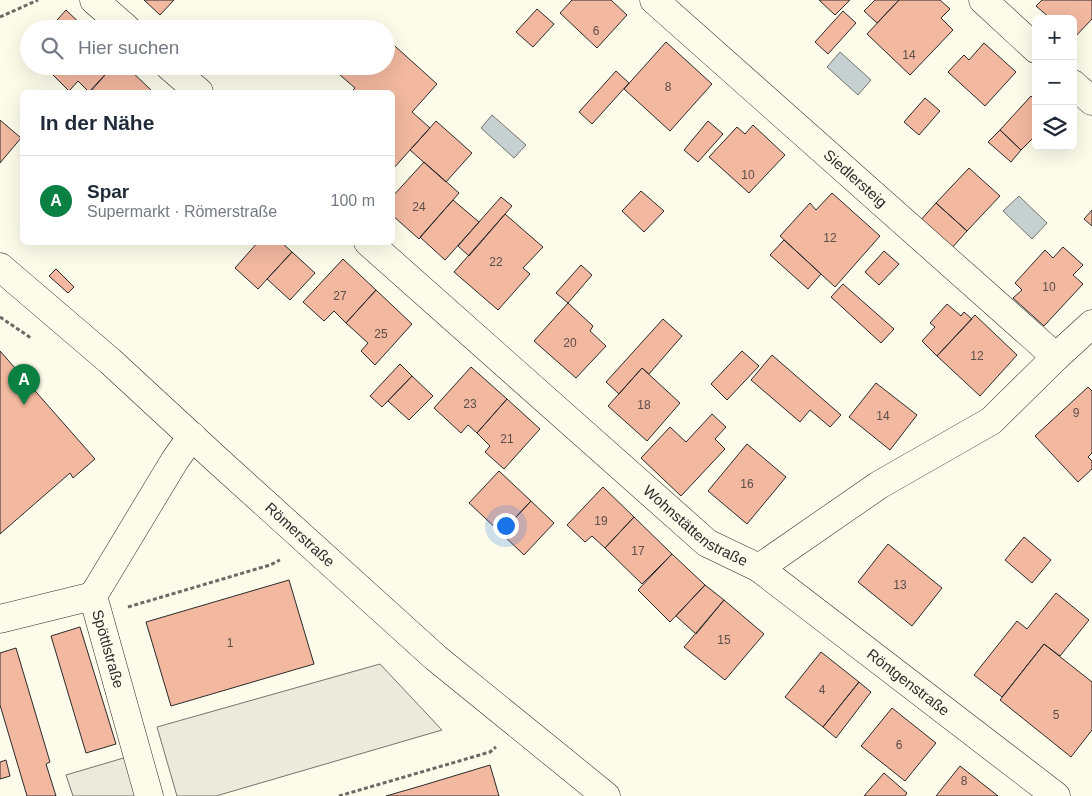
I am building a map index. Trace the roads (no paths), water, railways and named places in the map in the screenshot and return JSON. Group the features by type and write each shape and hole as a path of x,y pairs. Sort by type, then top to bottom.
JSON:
{"street":[{"path":"94,0 117,20"},
{"name":"Siedlersteig","path":"654,0 1056,357"},
{"path":"983,0 1032,45"},
{"path":"179,75 197,90"},
{"path":"1077,88 1092,102"},
{"name":"Wohnstättenstraße","path":"371,245 707,544 759,568 879,485 991,421 1092,324"},
{"name":"Römerstraße","path":"0,267 110,361 214,458 436,658 606,796"},
{"name":"Spöttlstraße","path":"150,796 96,606 174,460 192,436"},
{"name":"Röntgenstraße","path":"759,568 1052,795"},
{"path":"0,619 96,606"}],"place":[{"name":"Spar","path":"24,405"}]}
